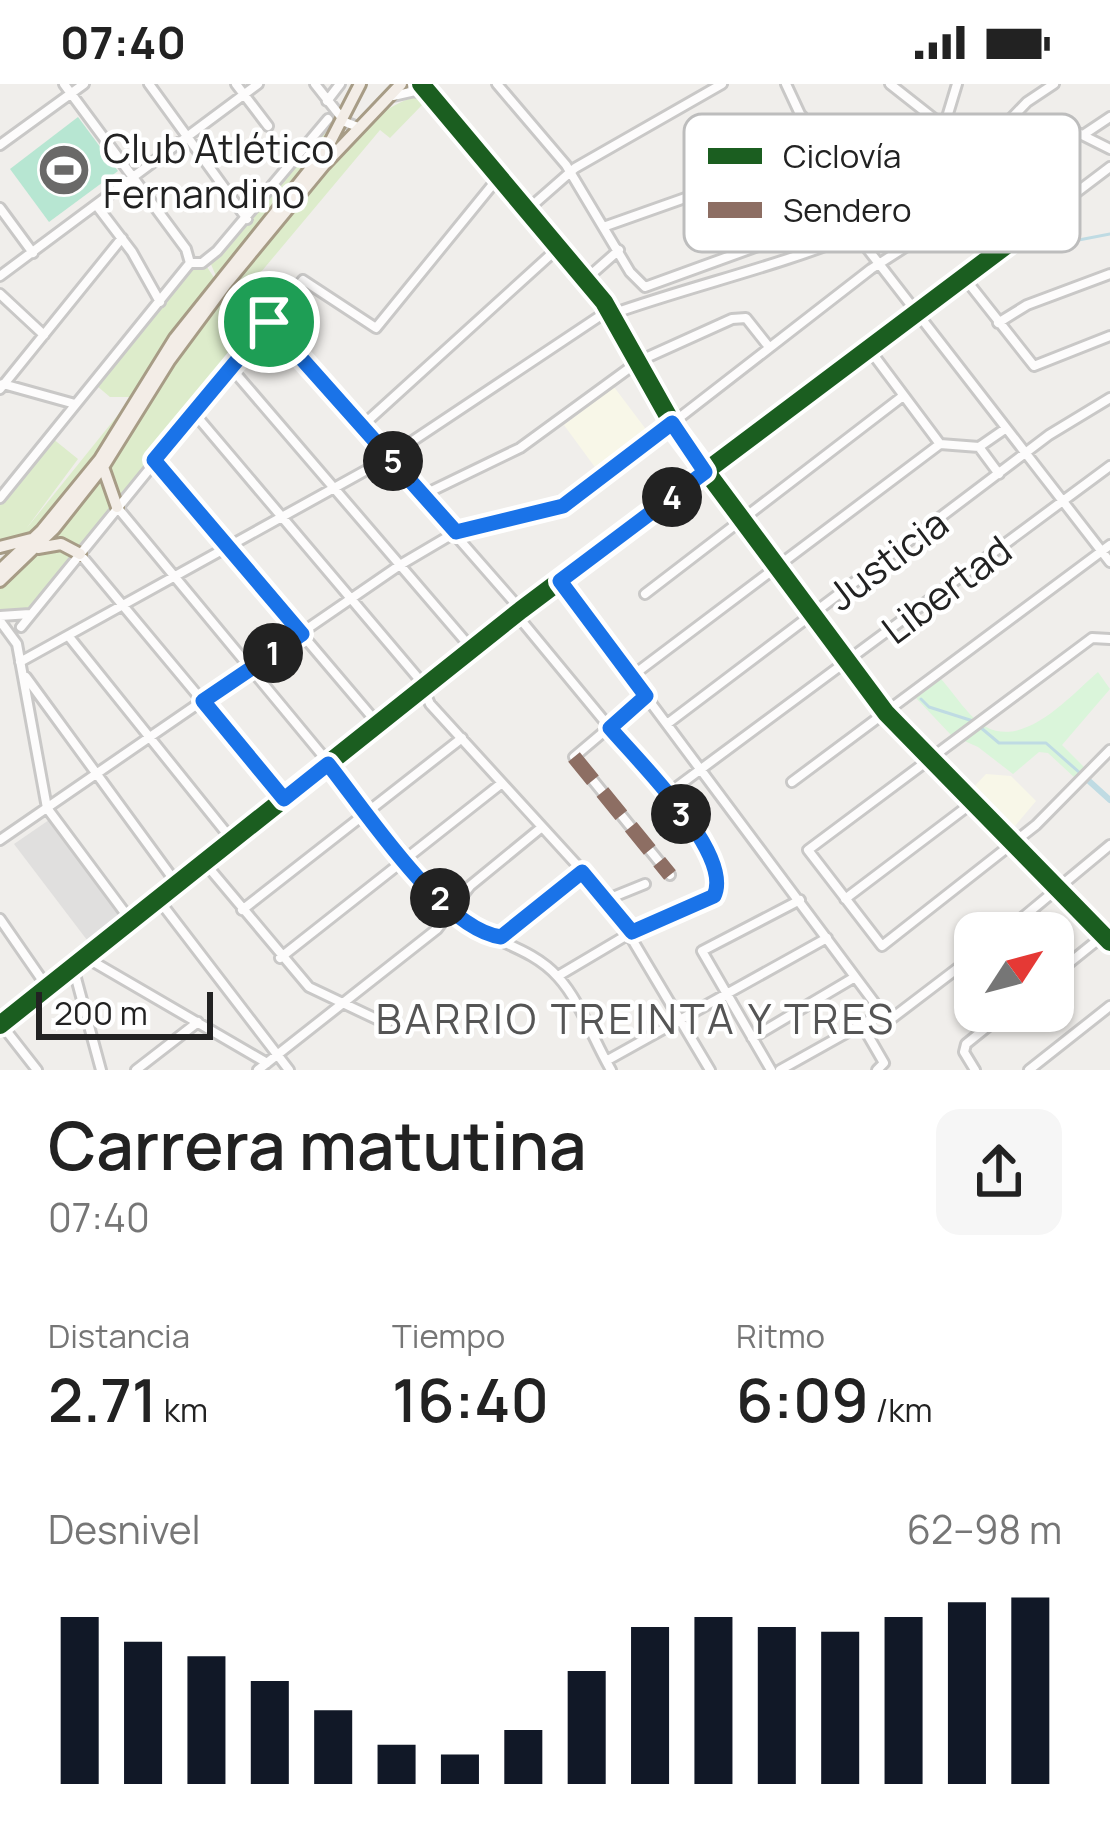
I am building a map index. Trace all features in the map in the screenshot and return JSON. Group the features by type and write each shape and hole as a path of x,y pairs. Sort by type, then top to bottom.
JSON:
{"main road":[{"path":"0,570 34,544 100,459 175,338 327,148 360,84"},
{"path":"0,581 103,467 192,328 401,84"},
{"path":"103,467 117,507"},
{"path":"0,547 61,544 80,554"}],"street":[{"path":"0,497 190,263 190,255 64,84"},
{"path":"0,145 84,84"},
{"path":"149,84 248,219"},
{"path":"236,84 268,126"},
{"path":"0,276 258,84"},
{"path":"315,84 342,118 360,128"},
{"path":"327,101 340,84"},
{"path":"526,211 569,172 722,84"},
{"path":"786,84 801,114"},
{"path":"890,84 928,114"},
{"path":"948,114 957,84"},
{"path":"1014,114 1054,84"},
{"path":"503,86 606,226 637,283 648,286 743,252"},
{"path":"393,96 424,89 586,279 705,472 886,713 1108,936 1074,961"},
{"path":"1083,134 1110,117"},
{"path":"190,263 207,261 248,219 328,118"},
{"path":"1080,133 1110,149"},
{"path":"1080,188 1110,166"},
{"path":"22,627 305,279 367,328 376,328 498,178"},
{"path":"606,226 684,198"},
{"path":"97,206 160,302"},
{"path":"0,208 33,253"},
{"path":"76,404 1,385 122,238"},
{"path":"362,426 558,248"},
{"path":"586,279 619,250"},
{"path":"22,662 334,489 610,312 810,252"},
{"path":"869,252 1110,562"},
{"path":"0,840 400,565 456,532 563,506 899,252"},
{"path":"3,1022 519,612 996,252"},
{"path":"599,268 626,267"},
{"path":"998,323 1027,304 1110,274"},
{"path":"963,276 1034,366 1110,336"},
{"path":"0,294 44,335"},
{"path":"422,495 520,448 639,361 732,319 746,318 769,346"},
{"path":"269,322 456,532 706,845 720,883 714,896 632,932 558,976"},
{"path":"869,349 940,444"},
{"path":"231,368 472,650"},
{"path":"645,594 903,396"},
{"name":"Justicia","path":"667,724 1024,454 1110,398"},
{"path":"194,413 351,599 430,704 608,899 632,932 710,1070"},
{"path":"632,676 940,444 979,448 1005,429"},
{"path":"979,448 999,474"},
{"path":"154,460 378,724"},
{"name":"Libertad","path":"666,795 1110,466"},
{"path":"117,507 452,912 478,933 501,937 558,976 608,1066 680,1018 729,996 827,938"},
{"path":"792,782 1110,545"},
{"path":"80,554 284,799"},
{"path":"560,581 885,1016"},
{"path":"32,614 0,617 14,639 28,682 177,884"},
{"path":"1105,637 808,850 882,946 1013,845 1110,750"},
{"path":"70,638 232,840"},
{"path":"22,662 47,808 131,921"},
{"path":"646,696 574,757 670,874"},
{"path":"242,910 462,738"},
{"path":"280,958 502,784"},
{"path":"845,898 973,803"},
{"path":"258,1070 437,929 470,886 542,827"},
{"path":"1032,912 1110,844"},
{"path":"205,862 280,958 309,987 388,1024"},
{"path":"501,937 582,872"},
{"path":"608,899 645,884"},
{"path":"158,899 271,1059"},
{"path":"800,899 702,950 775,1070 885,1016 954,970"},
{"path":"0,919 47,987"},
{"path":"86,957 289,1070"},
{"path":"73,967 101,1070"},
{"path":"752,1038 855,977"},
{"path":"1029,1070 1110,1006"},
{"path":"0,1010 3,1022 37,1070"},
{"path":"136,1070 198,1022"},
{"path":"862,1025 884,1063 877,1070"},
{"path":"974,1070 964,1052 968,1039 978,1032"}],"shaded area":[{"path":"614,387 648,432 597,470 564,425"},
{"path":"986,774 1011,776 1036,801 1010,832 970,791"},
{"path":"49,820 120,915 87,940 14,844"}],"green space":[{"path":"420,97 424,103 390,138 380,130 261,272 285,292 119,501 108,467 252,257 344,146 386,111"},
{"name":"Club Atlético Fernandino","path":"78,117 118,171 49,222 10,169"},
{"path":"331,121 317,155 216,276 210,262 265,205"},
{"path":"205,264 215,279 137,397 110,397 97,386 192,267"},
{"path":"130,400 97,457 32,534 0,541 0,502 52,438 78,459 26,529"},
{"path":"101,476 111,509 81,547 45,543"},
{"path":"57,547 75,555 29,610 0,609 0,586 28,560"},
{"path":"1098,672 1110,689 1062,745 1086,769 1075,778 1048,753 1039,752 1013,774 978,747 951,735 916,698 941,679 980,723 1001,732 1017,730 1047,716"}],"waterway":[{"path":"1080,240 1110,234"},
{"path":"921,699 929,707 973,721"},
{"path":"980,727 999,743 1046,743 1080,773"},
{"path":"1089,781 1110,800"}],"marked path":[{"path":"574,757 670,875"}],"cycle path":[{"path":"421,84 604,302 677,432 886,713 1110,942"},
{"path":"0,1025 521,610 997,252"}],"place":[{"name":"Club Atlético Fernandino","path":"64,170"}],"district":[{"name":"BARRIO TREINTA Y TRES","path":"636,1018"}],"route":[{"path":"269,322 456,532 563,506 672,423 705,472 560,581 646,696 610,728 706,845 720,883 714,896 632,932 582,872 501,937 478,933 452,912 328,764 284,799 203,701 302,634 154,460 269,322"}]}
